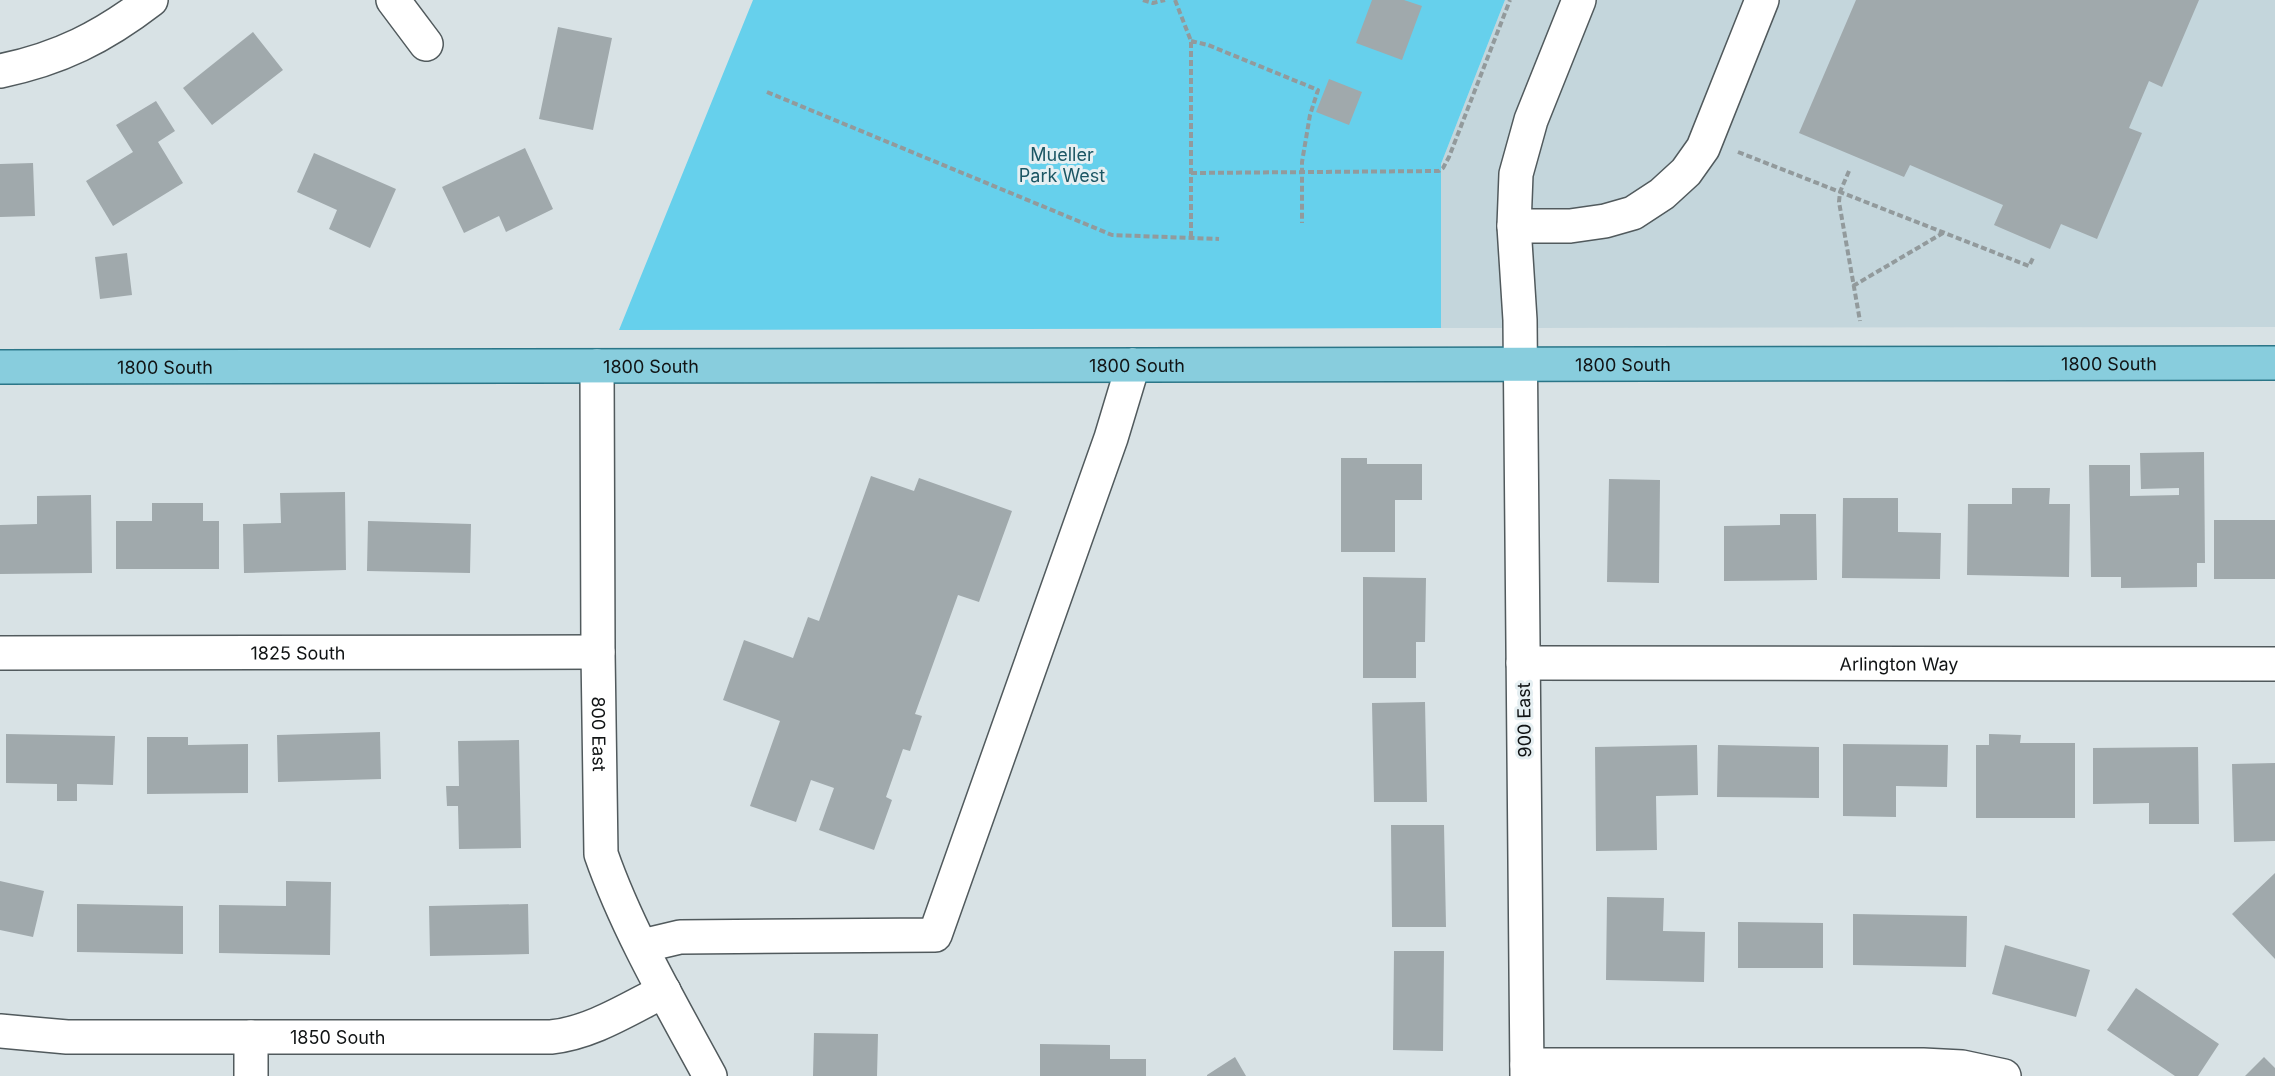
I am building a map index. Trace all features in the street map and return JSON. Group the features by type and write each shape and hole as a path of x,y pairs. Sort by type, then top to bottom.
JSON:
{"main road":[{"name":"1800 South","path":"0,367 2275,363"}],"street":[{"path":"0,71 27,66 72,50 124,21 151,0"},
{"path":"393,0 426,44"},
{"name":"900 East","path":"1527,1071 1520,320 1514,226 1516,174 1531,120 1578,0"},
{"path":"1514,226 1570,226 1605,221 1634,213 1662,194 1686,172 1703,148 1762,0"},
{"path":"642,946 680,937 935,935 1111,438 1133,365"},
{"name":"800 East","path":"597,366 601,854 610,880 664,991 710,1076"},
{"name":"1825 South","path":"0,653 598,652"},
{"name":"Arlington Way","path":"1524,663 2275,664"},
{"name":"1850 South","path":"0,1031 68,1037 567,1036 664,991"},
{"path":"251,1037 251,1076"},
{"path":"1527,1071 1923,1065 1962,1066 2004,1076"}],"path":[{"path":"1143,0 1153,3 1165,0"},
{"path":"1175,0 1191,41 1191,240"},
{"path":"1191,173 1439,171 1443,168 1510,0"},
{"path":"1191,41 1208,45 1318,90 1310,115 1302,162 1302,223"},
{"path":"767,92 1112,235 1191,240 1219,239"},
{"path":"1732,149 2029,266 2034,256"},
{"path":"1849,171 1840,192 1839,202 1860,321"},
{"path":"1853,286 1943,233"}],"shaded area":[{"path":"1505,0 2275,0 2275,327 1441,328 1441,164"}],"green space":[{"name":"Mueller Park West","path":"753,0 1505,0 1441,164 1441,328 619,330"}],"building":[{"path":"1372,0 1404,0 1422,6 1402,60 1356,43"},
{"path":"1856,0 2199,0 2162,87 2149,81 2129,128 2142,133 2097,239 2061,224 2050,249 1994,225 2003,205 1910,165 1904,177 1799,133"},
{"path":"558,27 612,38 593,130 539,119"},
{"path":"253,32 283,70 212,125 183,88"},
{"path":"1329,79 1362,92 1349,125 1316,112"},
{"path":"156,101 175,131 158,142 183,183 113,226 86,181 133,152 116,125"},
{"path":"525,148 553,209 506,232 499,216 464,233 442,187"},
{"path":"314,153 396,189 370,248 329,229 337,210 297,192"},
{"path":"33,163 35,216 0,217 0,164"},
{"path":"127,253 132,295 100,299 95,257"},
{"path":"2204,452 2205,563 2197,563 2197,587 2121,588 2121,577 2091,577 2089,465 2130,465 2130,496 2179,495 2179,488 2141,489 2140,453"},
{"path":"1341,458 1367,458 1367,464 1422,464 1422,500 1395,500 1395,552 1341,552"},
{"path":"871,476 914,491 919,478 1012,511 979,602 958,595 915,714 922,716 910,751 903,749 886,797 892,800 874,850 819,830 834,788 811,780 796,822 750,806 780,721 723,700 744,640 793,658 808,617 819,621"},
{"path":"1609,479 1660,480 1659,583 1607,582"},
{"path":"2012,488 2050,488 2049,504 2070,504 2069,577 1967,575 1968,504 2012,504"},
{"path":"345,492 346,570 244,573 243,524 281,523 280,493"},
{"path":"91,495 92,573 0,574 0,525 37,524 37,496"},
{"path":"1843,498 1898,498 1898,532 1941,533 1940,579 1842,578"},
{"path":"152,503 203,503 203,521 219,521 219,569 116,569 116,521 152,521"},
{"path":"1780,514 1816,514 1817,580 1724,581 1724,526 1780,525"},
{"path":"2214,520 2275,520 2275,579 2214,579"},
{"path":"368,521 471,524 470,573 367,571"},
{"path":"1363,577 1426,578 1425,642 1416,642 1416,678 1363,678"},
{"path":"1425,702 1427,802 1374,802 1372,703"},
{"path":"380,732 381,779 278,782 277,735"},
{"path":"6,734 115,736 113,785 77,784 77,801 57,801 57,784 6,783"},
{"path":"1989,734 2021,735 2020,743 2075,743 2075,818 1976,818 1976,745 1989,745"},
{"path":"147,737 188,737 188,745 248,744 248,793 147,794"},
{"path":"519,740 521,848 459,849 458,806 447,806 446,786 459,786 458,741"},
{"path":"1843,744 1948,745 1947,787 1896,786 1896,817 1843,816"},
{"path":"1697,745 1698,795 1656,796 1657,850 1596,851 1595,747"},
{"path":"1718,745 1819,747 1819,798 1717,797"},
{"path":"2198,747 2199,824 2149,824 2149,803 2093,804 2093,748"},
{"path":"2275,763 2275,841 2234,842 2232,764"},
{"path":"1391,825 1444,825 1446,927 1392,927"},
{"path":"2275,873 2275,959 2232,914"},
{"path":"0,881 44,891 33,937 0,930"},
{"path":"286,881 331,882 330,955 219,953 219,905 286,906"},
{"path":"1607,897 1664,898 1663,931 1705,932 1704,982 1606,980"},
{"path":"77,904 183,906 183,954 77,952"},
{"path":"528,904 529,954 430,956 429,906"},
{"path":"1853,914 1967,916 1966,967 1853,965"},
{"path":"1738,922 1823,923 1823,968 1738,968"},
{"path":"2005,945 2090,970 2076,1017 1992,994"},
{"path":"1394,951 1444,951 1443,1051 1393,1050"},
{"path":"2136,988 2219,1044 2198,1076 2175,1076 2107,1030"},
{"path":"814,1033 878,1034 877,1076 813,1076"},
{"path":"1040,1044 1110,1045 1110,1059 1146,1059 1146,1076 1040,1076"},
{"path":"1235,1057 1246,1076 1207,1076 1207,1075"},
{"path":"2264,1057 2275,1068 2275,1076 2245,1076"}]}
